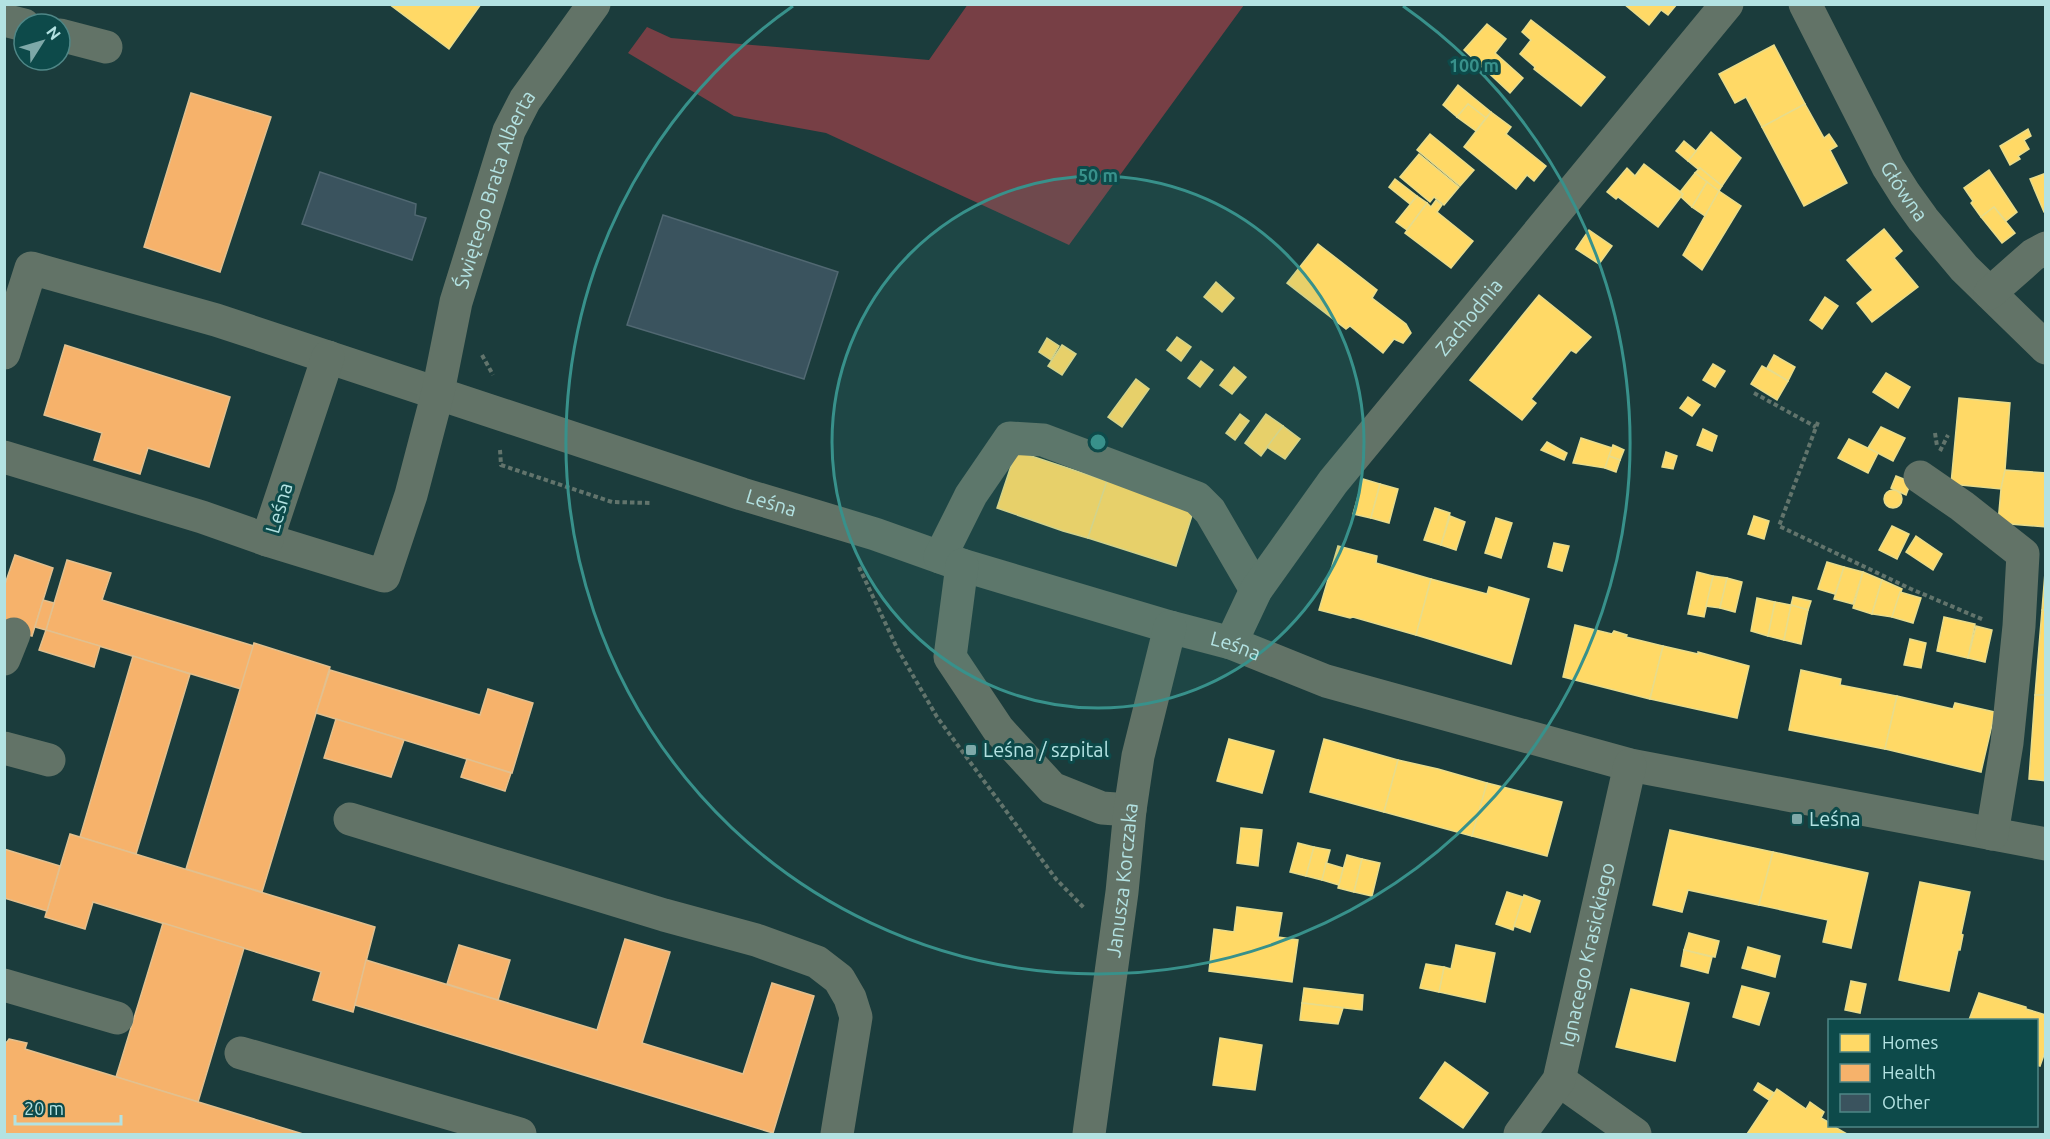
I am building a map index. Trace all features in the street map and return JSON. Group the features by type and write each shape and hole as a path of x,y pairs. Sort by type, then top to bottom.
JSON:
{"street":[{"name":"Świętego Brata Alberta","path":"438,392 456,302 509,131 525,100 594,4"},
{"name":"Zachodnia","path":"1231,643 1256,590 1333,482 1727,4"},
{"name":"Główna","path":"1805,4 1888,167 1905,194 1964,268 2046,348"},
{"path":"72,38 106,47"},
{"path":"1990,293 2033,255 2046,248"},
{"path":"4,352 31,268 216,320 327,357"},
{"name":"Leśna","path":"438,392 411,495 384,576 267,540 327,357 438,392 742,494 951,561 1231,643 1326,681 1630,765 2046,844"},
{"path":"1130,810 1102,808 1052,788 998,729 950,657 951,561 971,495 1010,438 1043,440 1197,498 1210,511 1256,590"},
{"path":"4,457 202,517 267,540"},
{"path":"1929,465 1962,506 2024,554 2007,743 1992,834"},
{"name":"Janusza Korczaka","path":"1089,1134 1138,756 1170,627"},
{"path":"4,748 49,760"},
{"name":"Ignacego Krasickiego","path":"1520,1134 1559,1080 1630,765"},
{"path":"350,819 653,912 756,940 817,962 838,979 850,998 856,1017 837,1134"},
{"path":"4,985 117,1018"},
{"path":"241,1053 520,1134"},
{"path":"1559,1080 1635,1134"}],"path":[{"path":"479,347 490,372 502,383 513,387 500,447 501,465 612,502 662,503"},
{"path":"1754,393 1817,425 1779,525 1911,589 2018,633"},
{"path":"1929,465 1948,435"},
{"path":"869,569 858,566 897,648 937,717 1056,879 1087,912"}],"shaded area":[{"path":"968,4 1244,5 1069,245 826,133 734,116 628,53 647,27 671,38 929,60"}],"building: Homes":[{"path":"389,4 481,4 449,49"},
{"path":"1624,4 1677,4 1668,15 1661,10 1649,25"},
{"path":"1531,20 1605,77 1581,106 1534,69 1535,67 1520,54 1531,40 1522,32"},
{"path":"1487,24 1506,39 1495,53 1523,78 1510,93 1464,50"},
{"path":"1774,45 1805,104 1762,127 1746,97 1735,103 1719,74"},
{"path":"1458,85 1491,112 1486,118 1468,104 1457,117 1443,105"},
{"path":"1468,104 1486,118 1476,131 1457,117"},
{"path":"1805,104 1824,138 1829,134 1837,146 1830,150 1847,183 1804,206 1762,127"},
{"path":"1491,112 1511,127 1506,134 1546,166 1534,181 1527,175 1516,189 1464,147"},
{"path":"2028,129 2031,136 2024,140 2029,149 2018,156 2020,159 2010,165 2000,146"},
{"path":"1711,132 1741,158 1722,186 1688,161"},
{"path":"1430,134 1474,170 1460,186 1417,150"},
{"path":"1684,141 1696,151 1688,161 1676,151"},
{"path":"1419,154 1459,187 1444,205 1434,197 1430,202 1400,177"},
{"path":"1644,164 1683,194 1658,227 1618,197 1616,199 1607,192 1627,168 1635,176"},
{"path":"1700,168 1722,186 1719,191 1695,173"},
{"path":"1989,170 2017,212 2006,221 1994,207 1981,217 1964,188"},
{"path":"1695,173 1707,182 1692,207 1681,197 1683,194 1680,192"},
{"path":"2046,173 2046,212 2044,212 2030,179"},
{"path":"1395,179 1417,196 1410,204 1389,187"},
{"path":"1707,182 1719,191 1705,216 1692,207"},
{"path":"1719,191 1741,206 1702,270 1683,255"},
{"path":"1417,196 1427,203 1407,230 1396,222"},
{"path":"1436,200 1442,205 1437,212 1473,241 1451,268 1405,233 1427,203 1431,207"},
{"path":"1994,207 2015,233 2002,243 1981,217"},
{"path":"1884,229 1902,251 1894,258 1918,287 1872,322 1857,303 1873,290 1847,260"},
{"path":"1589,230 1612,246 1599,264 1576,249"},
{"path":"1318,244 1377,290 1372,298 1406,324 1411,333 1403,343 1394,339 1383,353 1350,326 1346,329 1287,283"},
{"path":"1216,282 1234,298 1222,312 1204,297"},
{"path":"1539,295 1591,337 1576,353 1571,350 1531,399 1536,403 1522,420 1470,380"},
{"path":"1825,297 1838,306 1822,329 1810,320"},
{"path":"1177,337 1191,347 1181,361 1167,350"},
{"path":"1047,338 1059,346 1051,360 1039,352"},
{"path":"1062,345 1076,354 1062,375 1048,366"},
{"path":"1774,355 1795,367 1788,381 1767,368"},
{"path":"1201,361 1213,370 1200,387 1188,378"},
{"path":"1713,364 1725,371 1715,387 1703,380"},
{"path":"1762,366 1788,381 1777,400 1751,384"},
{"path":"1234,367 1246,377 1232,394 1220,385"},
{"path":"1886,373 1910,387 1898,408 1873,392"},
{"path":"1136,379 1149,389 1122,427 1108,417"},
{"path":"1688,397 1700,405 1692,416 1680,408"},
{"path":"1959,398 2010,403 2005,470 2001,489 1951,484"},
{"path":"1240,414 1249,421 1235,440 1226,433"},
{"path":"1266,414 1283,426 1261,456 1245,443"},
{"path":"1283,426 1300,439 1285,459 1267,447"},
{"path":"1881,427 1905,438 1893,461 1868,448"},
{"path":"1703,429 1717,436 1712,451 1697,445"},
{"path":"1581,438 1612,448 1605,468 1573,463"},
{"path":"1849,439 1878,453 1868,473 1838,458"},
{"path":"1547,442 1567,453 1564,460 1541,450"},
{"path":"1613,445 1624,450 1620,460 1609,456"},
{"path":"1016,451 1107,481 1088,538 997,508"},
{"path":"1666,452 1677,456 1673,469 1662,467"},
{"path":"1609,456 1620,460 1616,472 1605,468"},
{"path":"2005,470 2046,473 2046,527 1998,523"},
{"path":"1896,476 1911,482 1906,495 1891,488"},
{"path":"1363,479 1380,484 1371,518 1353,514"},
{"path":"1107,481 1194,509 1176,566 1088,538"},
{"path":"1380,484 1398,489 1389,523 1371,518"},
{"path":"1889,490 1897,490 1902,495 1900,506 1889,508 1884,503 1884,495"},
{"path":"1435,508 1450,513 1441,545 1424,540"},
{"path":"1450,516 1465,522 1456,550 1441,545"},
{"path":"1754,516 1769,521 1764,539 1748,534"},
{"path":"1496,518 1512,523 1501,558 1485,553"},
{"path":"1892,526 1909,534 1897,559 1879,550"},
{"path":"1916,536 1942,554 1933,570 1906,552"},
{"path":"1554,543 1569,546 1562,571 1548,567"},
{"path":"1338,546 1377,556 1376,563 1431,579 1416,635 1319,610"},
{"path":"2046,560 2046,610 2042,610"},
{"path":"1827,562 1844,567 1835,594 1818,589"},
{"path":"1844,567 1863,572 1853,604 1834,599"},
{"path":"1697,572 1713,576 1704,617 1688,614"},
{"path":"1863,572 1882,580 1872,614 1853,608"},
{"path":"1713,576 1727,578 1720,608 1706,606"},
{"path":"1727,578 1742,582 1735,612 1720,608"},
{"path":"1431,579 1487,594 1489,587 1529,599 1511,664 1416,635"},
{"path":"1882,580 1902,589 1892,617 1872,614"},
{"path":"1900,592 1921,598 1913,623 1892,617"},
{"path":"1793,597 1811,601 1808,610 1791,605"},
{"path":"1757,598 1775,602 1768,636 1751,631"},
{"path":"1775,602 1791,605 1784,640 1768,636"},
{"path":"1791,605 1808,610 1801,644 1784,640"},
{"path":"2042,610 2046,610 2046,695 2035,695"},
{"path":"1944,617 1975,624 1968,658 1937,651"},
{"path":"1575,625 1612,634 1614,631 1627,635 1626,637 1663,646 1650,699 1563,677"},
{"path":"1976,626 1992,630 1985,662 1968,658"},
{"path":"1910,639 1926,643 1921,668 1904,665"},
{"path":"1663,646 1698,654 1698,652 1749,666 1737,718 1650,699"},
{"path":"1801,670 1841,679 1840,685 1897,696 1885,749 1789,730"},
{"path":"2035,695 2046,695 2046,781 2029,779"},
{"path":"1897,696 1953,709 1955,703 1995,712 1981,772 1885,749"},
{"path":"1229,739 1274,751 1262,793 1217,781"},
{"path":"1324,739 1398,760 1384,812 1310,792"},
{"path":"1398,760 1487,783 1472,836 1384,812"},
{"path":"1487,783 1562,802 1547,856 1472,836"},
{"path":"1241,828 1262,830 1258,866 1237,863"},
{"path":"1670,830 1773,852 1759,905 1688,890 1682,912 1653,905"},
{"path":"1298,843 1314,847 1306,876 1290,872"},
{"path":"1314,847 1330,850 1322,880 1306,876"},
{"path":"1773,852 1868,873 1851,948 1823,942 1828,920 1759,905"},
{"path":"1347,855 1362,859 1354,892 1338,888"},
{"path":"1362,859 1380,863 1372,896 1354,892"},
{"path":"1326,863 1343,868 1339,885 1322,880"},
{"path":"1920,882 1970,892 1960,950 1958,950 1949,991 1899,980"},
{"path":"1507,892 1523,897 1513,930 1496,924"},
{"path":"1524,895 1540,901 1530,932 1514,926"},
{"path":"1237,907 1282,913 1278,937 1298,940 1292,982 1209,971 1214,929 1234,932"},
{"path":"1689,933 1719,941 1715,957 1684,950"},
{"path":"1456,945 1495,953 1485,1002 1439,992 1444,967 1451,969"},
{"path":"1748,947 1780,956 1775,977 1742,968"},
{"path":"1684,950 1712,957 1708,973 1681,966"},
{"path":"1426,964 1444,967 1439,992 1420,988"},
{"path":"1851,981 1866,984 1860,1013 1845,1010"},
{"path":"1742,986 1769,993 1759,1025 1733,1017"},
{"path":"1304,988 1363,995 1362,1010 1302,1003"},
{"path":"1631,989 1689,1003 1675,1061 1616,1047"},
{"path":"1979,993 2046,1015 2046,1049 2040,1066 2038,1066 2038,1019 1969,1019"},
{"path":"1302,1003 1343,1008 1338,1024 1300,1020"},
{"path":"1220,1038 1262,1045 1255,1090 1213,1085"},
{"path":"1445,1062 1488,1093 1463,1128 1420,1098"},
{"path":"1758,1083 1774,1093 1769,1100 1754,1090"},
{"path":"1777,1089 1806,1109 1810,1102 1824,1112 1821,1118 1828,1122 1828,1127 1835,1127 1847,1134 1747,1134"}],"building: Health":[{"path":"191,93 271,117 220,272 144,247"},
{"path":"65,345 230,397 209,467 148,448 140,474 94,460 102,433 44,415"},
{"path":"15,555 53,568 32,636 4,628 4,587"},
{"path":"67,560 111,573 102,600 254,646 241,689 46,630"},
{"path":"43,600 54,603 46,630 35,627"},
{"path":"46,630 100,646 94,667 39,650"},
{"path":"254,643 330,667 262,892 186,869"},
{"path":"133,656 190,674 136,854 80,837"},
{"path":"330,670 480,715 488,689 533,703 512,773 316,713"},
{"path":"336,719 404,740 391,777 324,758"},
{"path":"467,759 511,773 505,791 461,777"},
{"path":"70,834 375,927 353,1012 313,1000 321,972 93,902 85,929 45,917"},
{"path":"4,849 60,866 47,911 4,898"},
{"path":"163,923 244,948 198,1102 116,1077"},
{"path":"625,939 670,952 642,1043 743,1074 772,983 814,996 773,1133 355,1005 366,960 597,1030"},
{"path":"459,945 510,960 498,1000 447,984"},
{"path":"9,1039 27,1043 25,1049 303,1134 4,1134 4,1042"}],"building: Other":[{"path":"320,172 416,204 415,215 426,218 412,260 302,224"},
{"path":"663,215 838,272 804,379 627,325"}],"place":[{"name":"Leśna / szpital","path":"971,750"},
{"name":"Leśna","path":"1797,819"}]}
